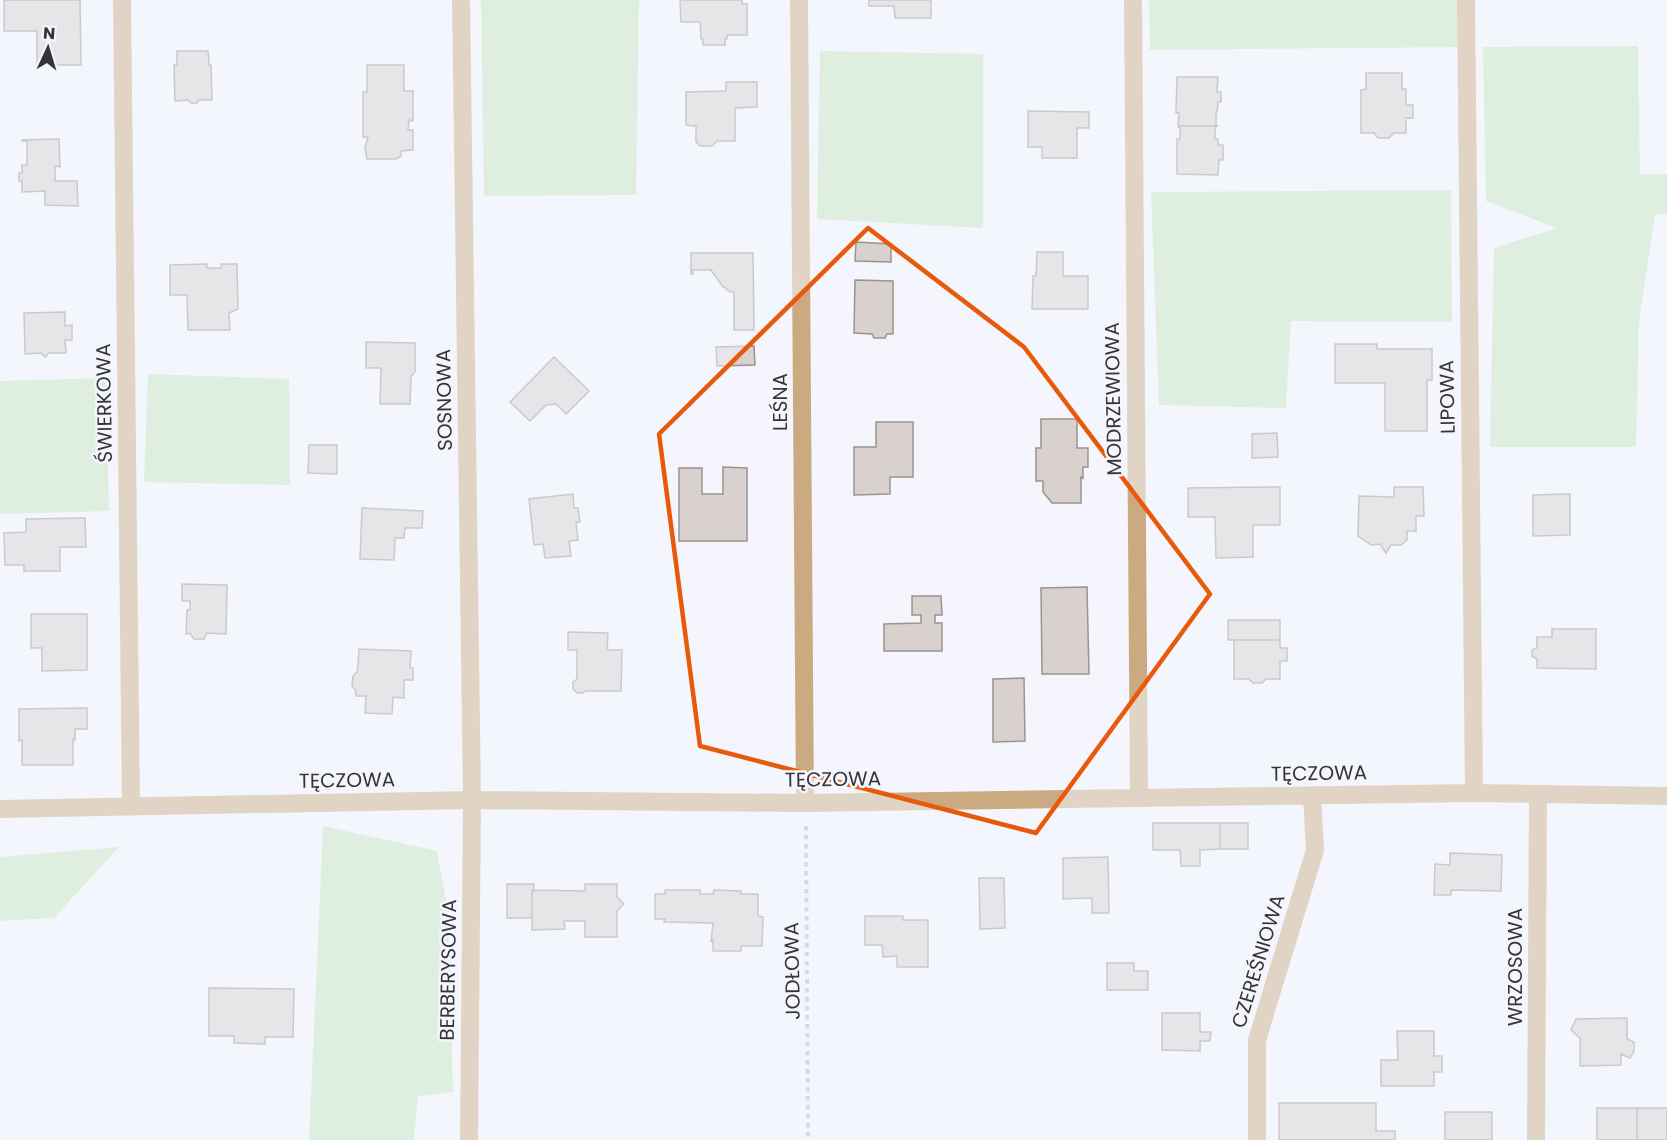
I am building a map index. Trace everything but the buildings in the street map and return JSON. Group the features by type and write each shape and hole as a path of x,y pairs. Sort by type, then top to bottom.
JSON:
{"street":[{"name":"ŚWIERKOWA","path":"122,0 131,806"},
{"name":"SOSNOWA","path":"461,0 472,800"},
{"name":"LEŚNA","path":"799,0 805,803"},
{"name":"MODRZEWIOWA","path":"1133,0 1139,797"},
{"name":"LIPOWA","path":"1466,0 1474,794"},
{"name":"TĘCZOWA","path":"0,809 472,800 805,803 1474,794 1667,796"},
{"name":"WRZOSOWA","path":"1536,1140 1538,795"},
{"name":"CZEREŚNIOWA","path":"1257,1140 1257,1040 1315,849 1312,796"},
{"name":"BERBERYSOWA","path":"469,1140 472,800"}],"path":[{"name":"JODŁOWA","path":"805,803 808,1140"}],"highlighted area":[{"path":"868,228 1024,347 1210,594 1036,833 700,746 659,434"}],"green space":[{"path":"481,0 639,0 636,195 484,196"},
{"path":"1149,0 1466,0 1467,47 1150,50"},
{"path":"1638,46 1640,174 1667,174 1667,215 1655,214 1639,321 1636,447 1490,447 1494,248 1557,228 1486,201 1483,47"},
{"path":"820,51 983,54 983,228 817,219"},
{"path":"1451,190 1452,322 1291,321 1286,408 1159,405 1151,192"},
{"path":"148,374 289,379 290,485 144,482"},
{"path":"106,378 109,511 0,514 0,381"},
{"path":"323,826 437,851 448,912 453,1092 418,1096 414,1140 309,1140"},
{"path":"119,847 54,918 0,921 0,857"}]}
